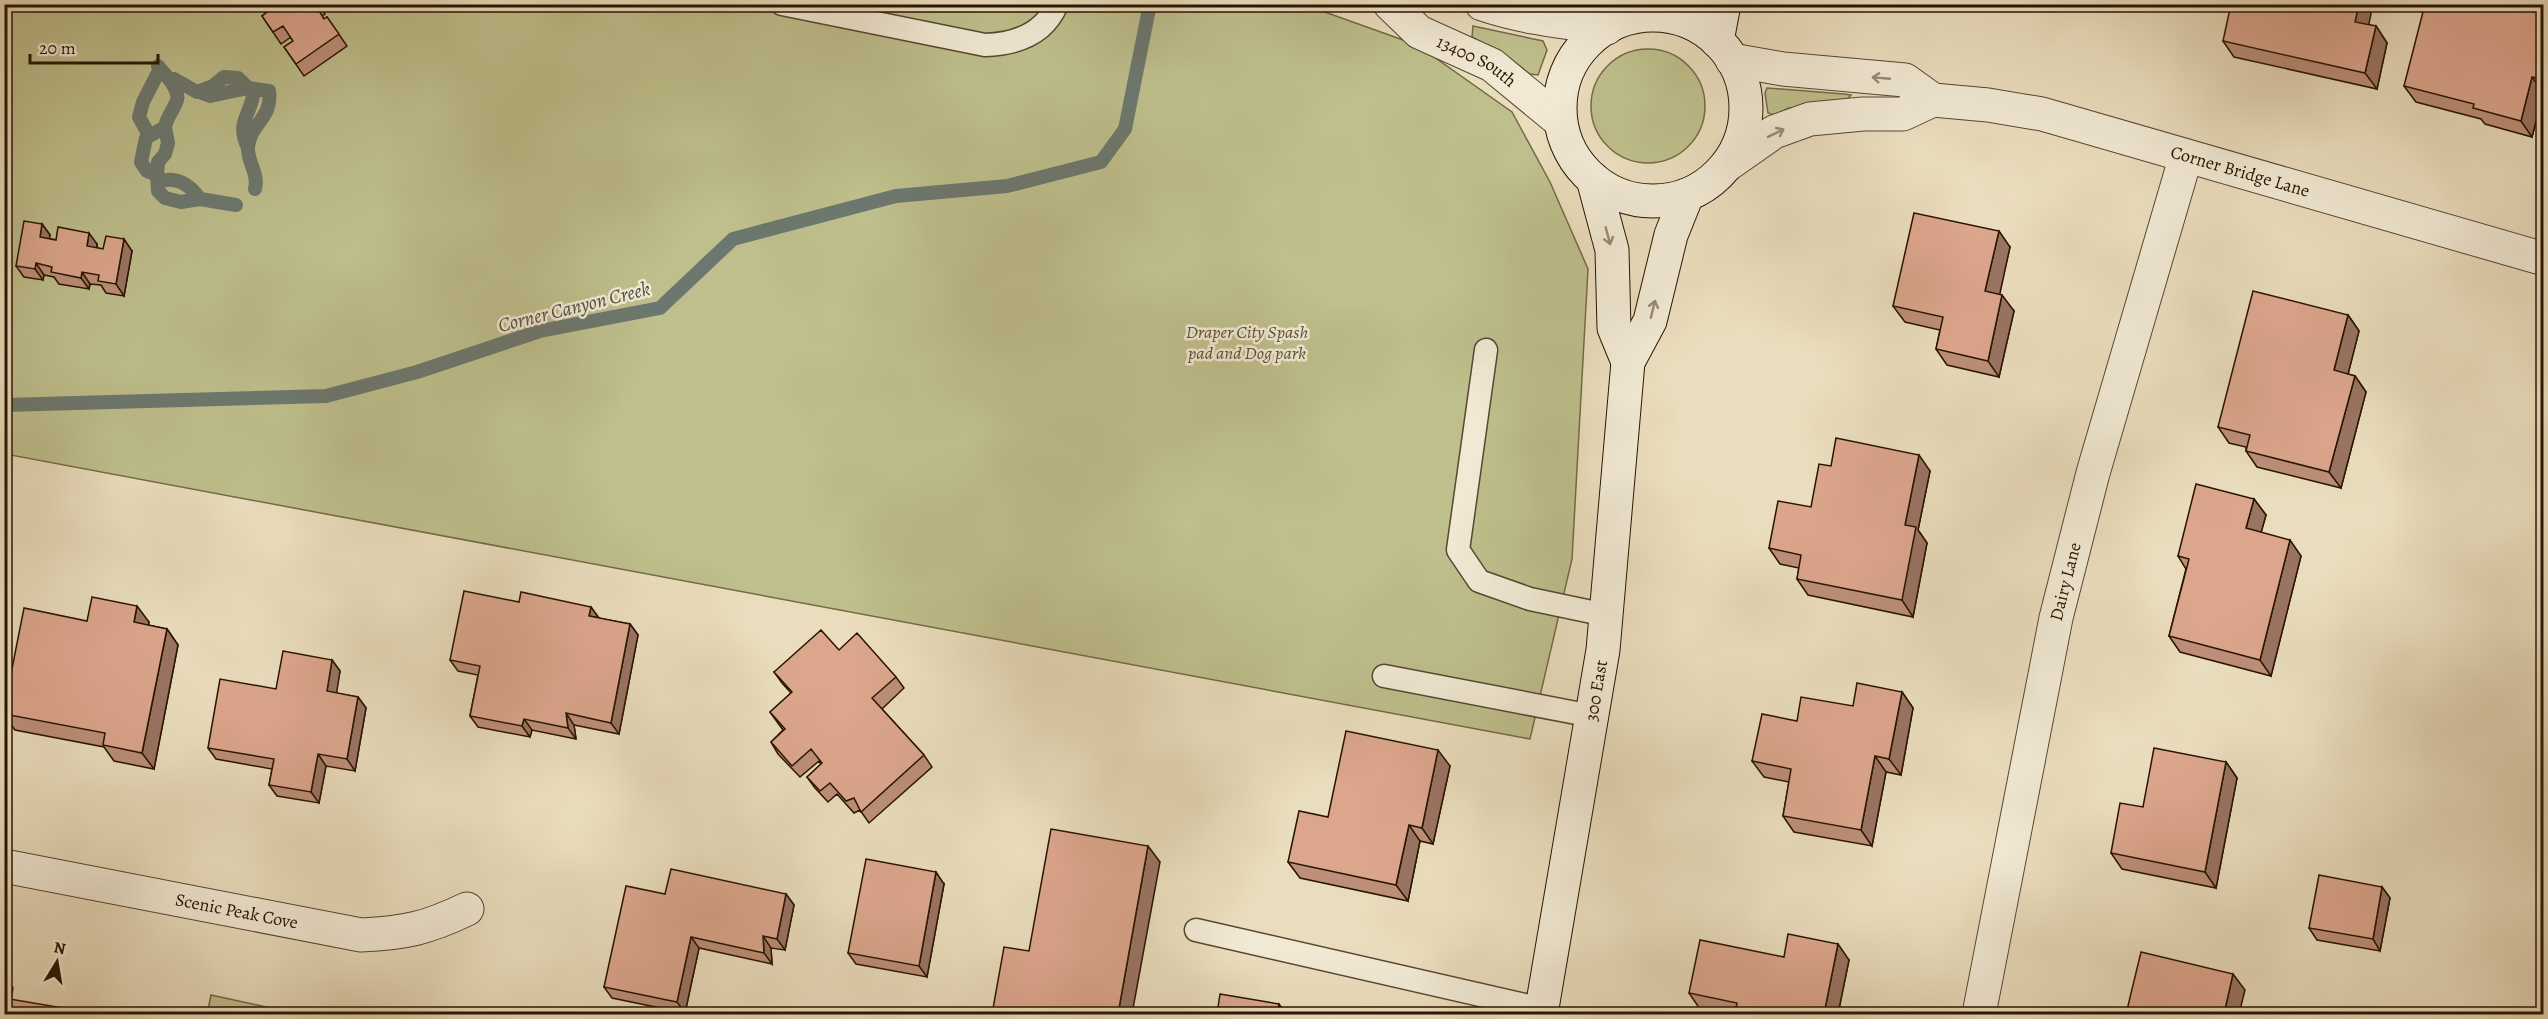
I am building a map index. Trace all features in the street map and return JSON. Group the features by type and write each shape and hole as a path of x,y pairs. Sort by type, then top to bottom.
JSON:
{"street":[{"name":"13400 South","path":"1390,4 1419,32 1492,65 1560,121"},
{"path":"1482,4 1506,12 1542,19 1606,28"},
{"path":"1724,4 1725,51"},
{"path":"1725,51 1783,69 1905,80 1933,100 1903,114 1863,114 1810,119 1774,132 1727,165 1709,182 1687,195 1663,201 1638,200 1614,193 1593,179 1577,163 1566,143 1560,121 1561,93 1569,67 1585,44 1606,28 1643,10 1700,28 1725,51 1743,85 1746,113 1740,141 1727,165"},
{"name":"Corner Bridge Lane","path":"1933,100 1988,105 2042,114 2544,259"},
{"name":"Dairy Lane","path":"1979,1014 2056,618 2093,473 2186,156"},
{"name":"300 East","path":"1593,179 1612,250 1614,328 1628,362"},
{"name":"300 East","path":"1542,1012 1603,650 1628,362 1650,321 1671,235 1687,195"},
{"name":"Scenic Peak Cove","path":"4,866 361,935 402,933 438,923 467,909"}],"lane":[{"path":"782,4 985,45 1009,45 1036,32 1057,4"},
{"path":"1486,350 1458,550 1479,580 1530,599 1606,615"},
{"path":"1384,676 1592,716"},
{"path":"1196,930 1542,1012"}],"green space":[{"name":"Draper City Spash pad and Dog park","path":"1292,4 1322,11 1417,45 1512,112 1550,182 1588,269 1572,559 1530,739 5,454 4,5"},
{"path":"1473,26 1543,41 1547,50 1538,75 1530,74 1507,57 1472,37"},
{"path":"1648,49 1670,54 1688,66 1700,84 1705,106 1700,128 1688,146 1670,158 1648,163 1626,158 1608,146 1596,128 1591,106 1596,84 1608,66 1626,54"},
{"path":"1767,88 1851,95 1844,103 1789,108 1774,115 1768,113 1765,93"},
{"path":"211,995 271,1008 269,1014 207,1014"}],"building":[{"path":"278,4 315,4 324,19 327,17 339,34 296,64 284,47 293,41 283,26 273,32 262,16"},
{"path":"2231,4 2359,4 2355,22 2376,26 2365,73 2223,41"},
{"path":"2425,4 2504,4 2544,14 2544,80 2532,77 2521,121 2473,108 2474,104 2404,86"},
{"path":"1914,213 1999,231 1985,291 2002,295 1988,361 1936,349 1943,317 1893,306"},
{"path":"24,221 42,224 40,237 56,240 58,227 89,233 87,246 103,249 106,236 124,239 116,284 98,281 99,275 82,272 81,278 51,272 52,267 36,263 35,269 16,266"},
{"path":"2253,291 2348,315 2334,370 2355,376 2329,472 2246,451 2250,435 2218,427"},
{"path":"1836,438 1919,455 1905,525 1916,527 1902,600 1797,579 1801,555 1769,548 1778,501 1811,507 1819,464 1831,466"},
{"path":"2196,484 2254,499 2246,528 2290,540 2260,660 2169,636 2189,559 2178,556"},
{"path":"464,591 519,602 521,592 591,607 589,616 630,624 611,723 566,713 568,728 524,719 522,726 470,716 480,666 450,660"},
{"path":"92,597 137,606 134,622 167,629 142,753 103,745 105,733 4,714 24,608 87,621"},
{"path":"821,630 839,650 857,633 896,677 872,698 924,755 861,812 854,798 846,801 830,783 820,791 807,777 822,763 811,749 792,766 771,742 785,729 770,712 792,692 774,672"},
{"path":"283,651 332,660 327,691 358,697 347,759 318,754 311,792 269,785 274,759 208,748 220,679 276,689"},
{"path":"1857,683 1902,692 1889,759 1875,756 1861,830 1783,816 1791,769 1752,761 1762,714 1797,721 1801,697 1853,706"},
{"path":"1346,731 1438,750 1422,828 1409,825 1396,885 1288,862 1299,811 1328,817"},
{"path":"2154,748 2226,762 2205,872 2111,853 2120,803 2143,807"},
{"path":"2544,755 2544,766 2538,761"},
{"path":"1051,829 1148,846 1118,1014 992,1014 1004,947 1029,951"},
{"path":"866,859 936,872 919,966 848,953"},
{"path":"671,869 786,894 777,939 763,936 764,953 691,937 677,1002 604,987 626,886 665,894"},
{"path":"2319,875 2382,887 2373,939 2309,928"},
{"path":"1788,934 1838,944 1824,1014 1735,1014 1737,1003 1689,993 1700,940 1784,957"},
{"path":"2141,952 2233,974 2224,1014 2126,1014"},
{"path":"1220,994 1279,1004 1277,1014 1217,1014"},
{"path":"4,998 98,1014 4,1014"}],"waterway":[{"name":"Corner Canyon Creek","path":"4,405 326,396 417,372 540,331 660,308 733,239 896,196 1007,186 1101,162 1125,129 1150,4"},
{"path":"158,66 174,86 177,100 165,127 146,138 141,162 147,171 157,175 158,191 165,198 181,202 200,199 236,205"},
{"path":"149,135 139,117 143,102 160,69"},
{"path":"174,79 197,92 213,86 224,77 238,78 248,88 269,91 268,108 253,132 248,147 256,183 255,189"},
{"path":"202,93 210,96 248,88"},
{"path":"248,148 243,131 254,89"},
{"path":"157,175 158,162 165,154 168,143 165,127"},
{"path":"158,182 171,180 182,183 192,189 200,199"}]}
